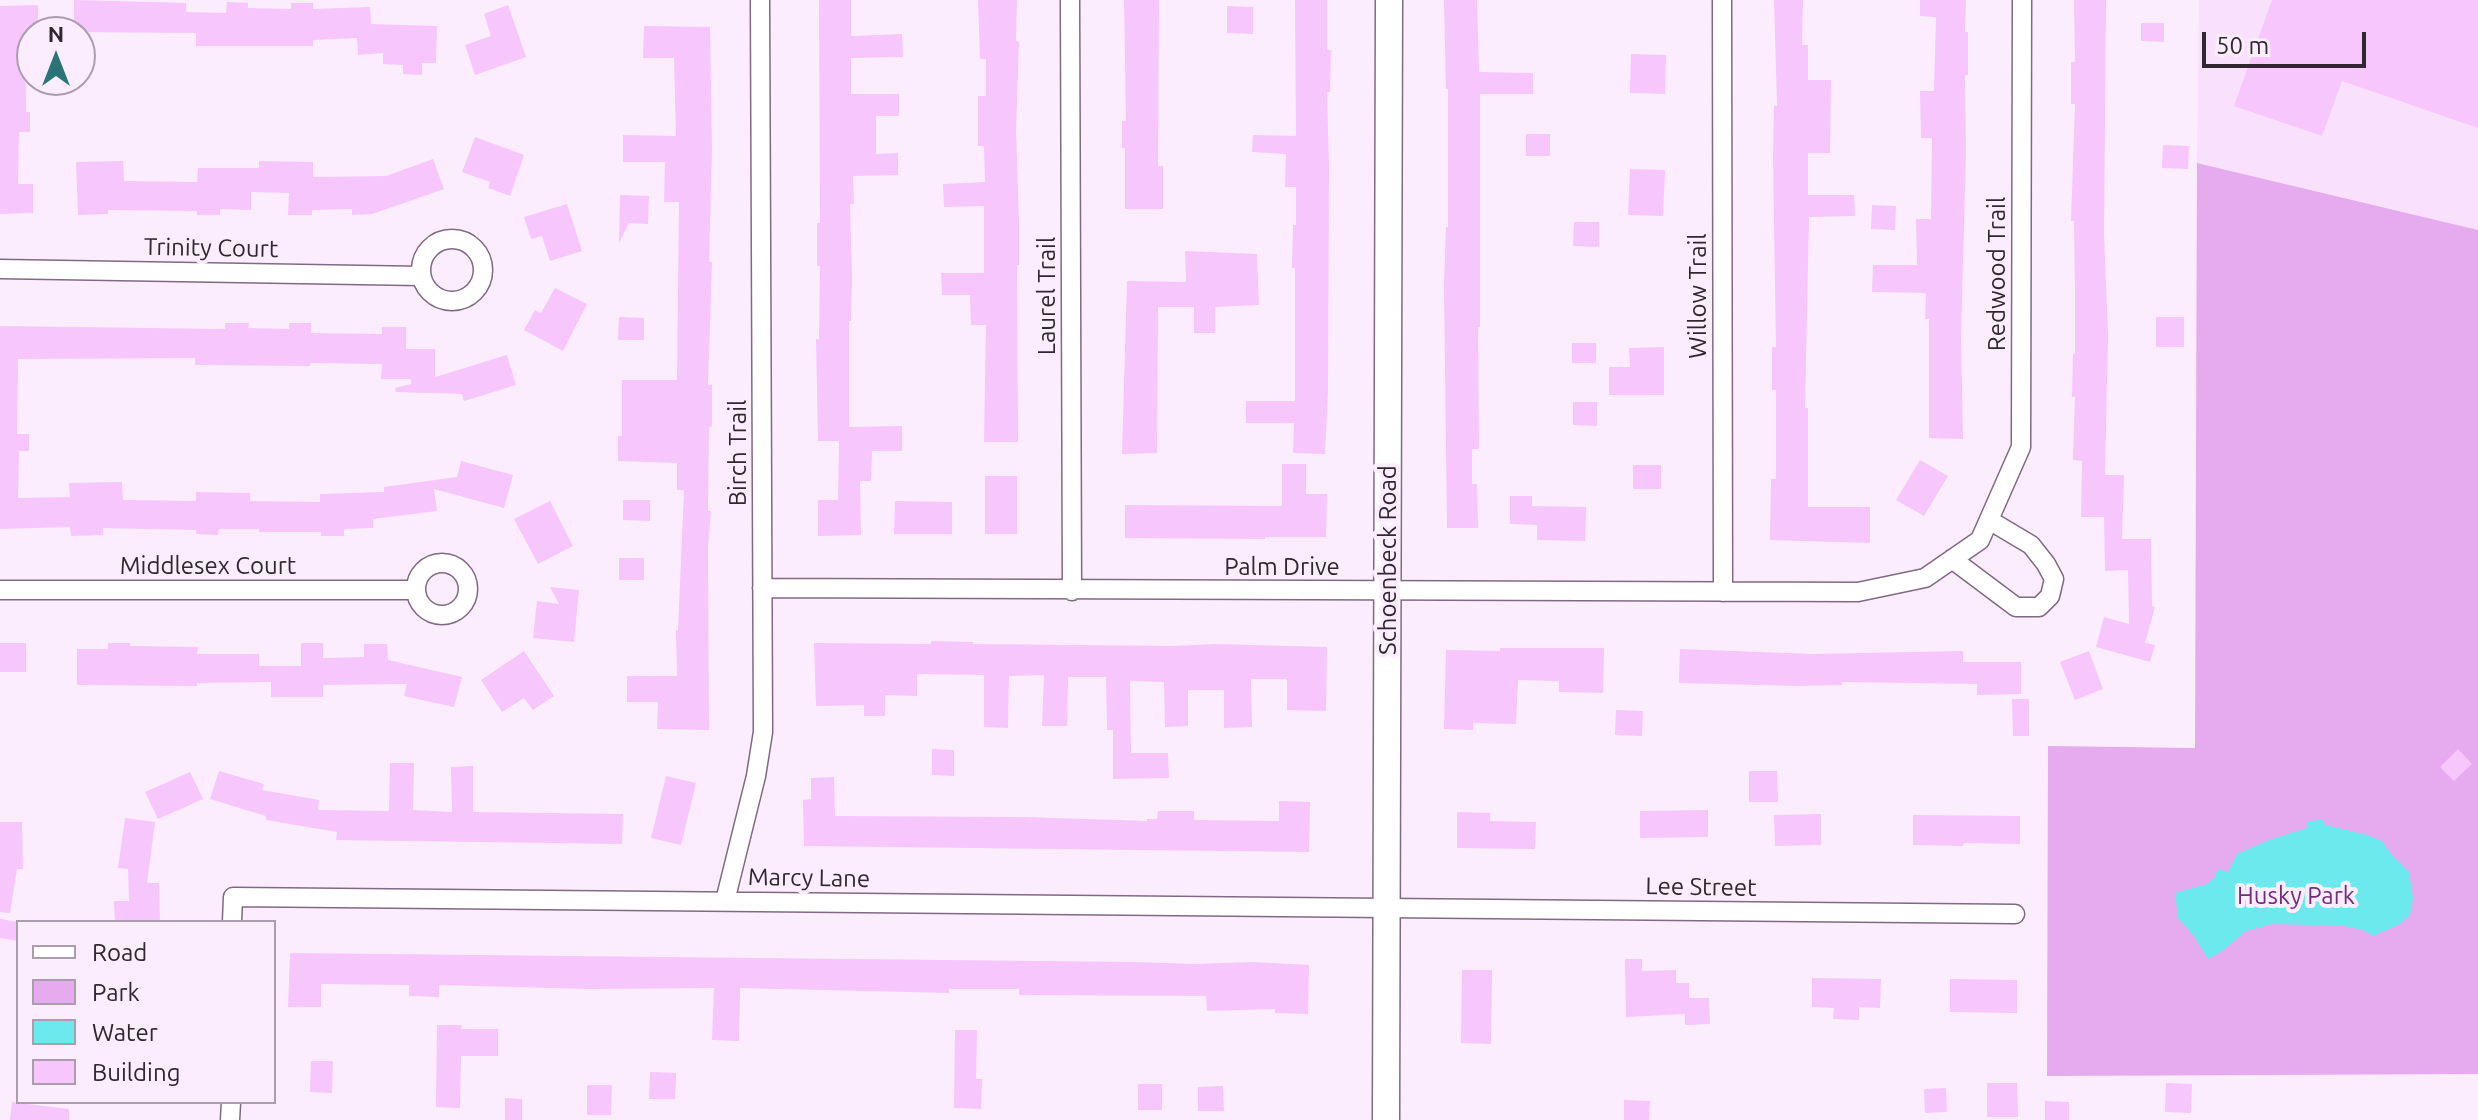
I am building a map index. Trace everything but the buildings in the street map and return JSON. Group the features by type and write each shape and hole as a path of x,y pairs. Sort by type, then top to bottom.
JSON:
{"main road":[{"name":"Schoenbeck Road","path":"1386,1120 1389,0"}],"street":[{"name":"Birch Trail","path":"725,901 756,776 763,732 760,0"},
{"name":"Laurel Trail","path":"1070,0 1072,591"},
{"name":"Willow Trail","path":"1722,0 1723,592"},
{"name":"Redwood Trail","path":"1980,540 2021,447 2022,0"},
{"name":"Trinity Court","path":"0,269 421,276"},
{"path":"1952,559 2016,607 2039,607 2050,596 2054,579 2031,545 1989,520"},
{"name":"Palm Drive","path":"762,588 1858,592 1925,578 1980,540"},
{"name":"Middlesex Court","path":"0,590 415,590"},
{"name":"Marcy Lane","path":"232,920 233,897 1386,908"},
{"name":"Lee Street","path":"1386,908 2015,914"}],"shaded area":[{"path":"2199,0 2478,0 2478,230 2197,163"}],"green space":[{"name":"Husky Park","path":"2197,163 2478,230 2478,1074 2047,1076 2048,746 2195,748"}],"water":[{"path":"2322,819 2326,825 2382,841 2409,872 2413,898 2410,915 2400,924 2373,936 2363,930 2344,926 2273,924 2246,931 2208,959 2178,918 2175,893 2207,884 2220,869 2228,872 2237,854 2307,828 2307,822"}]}
